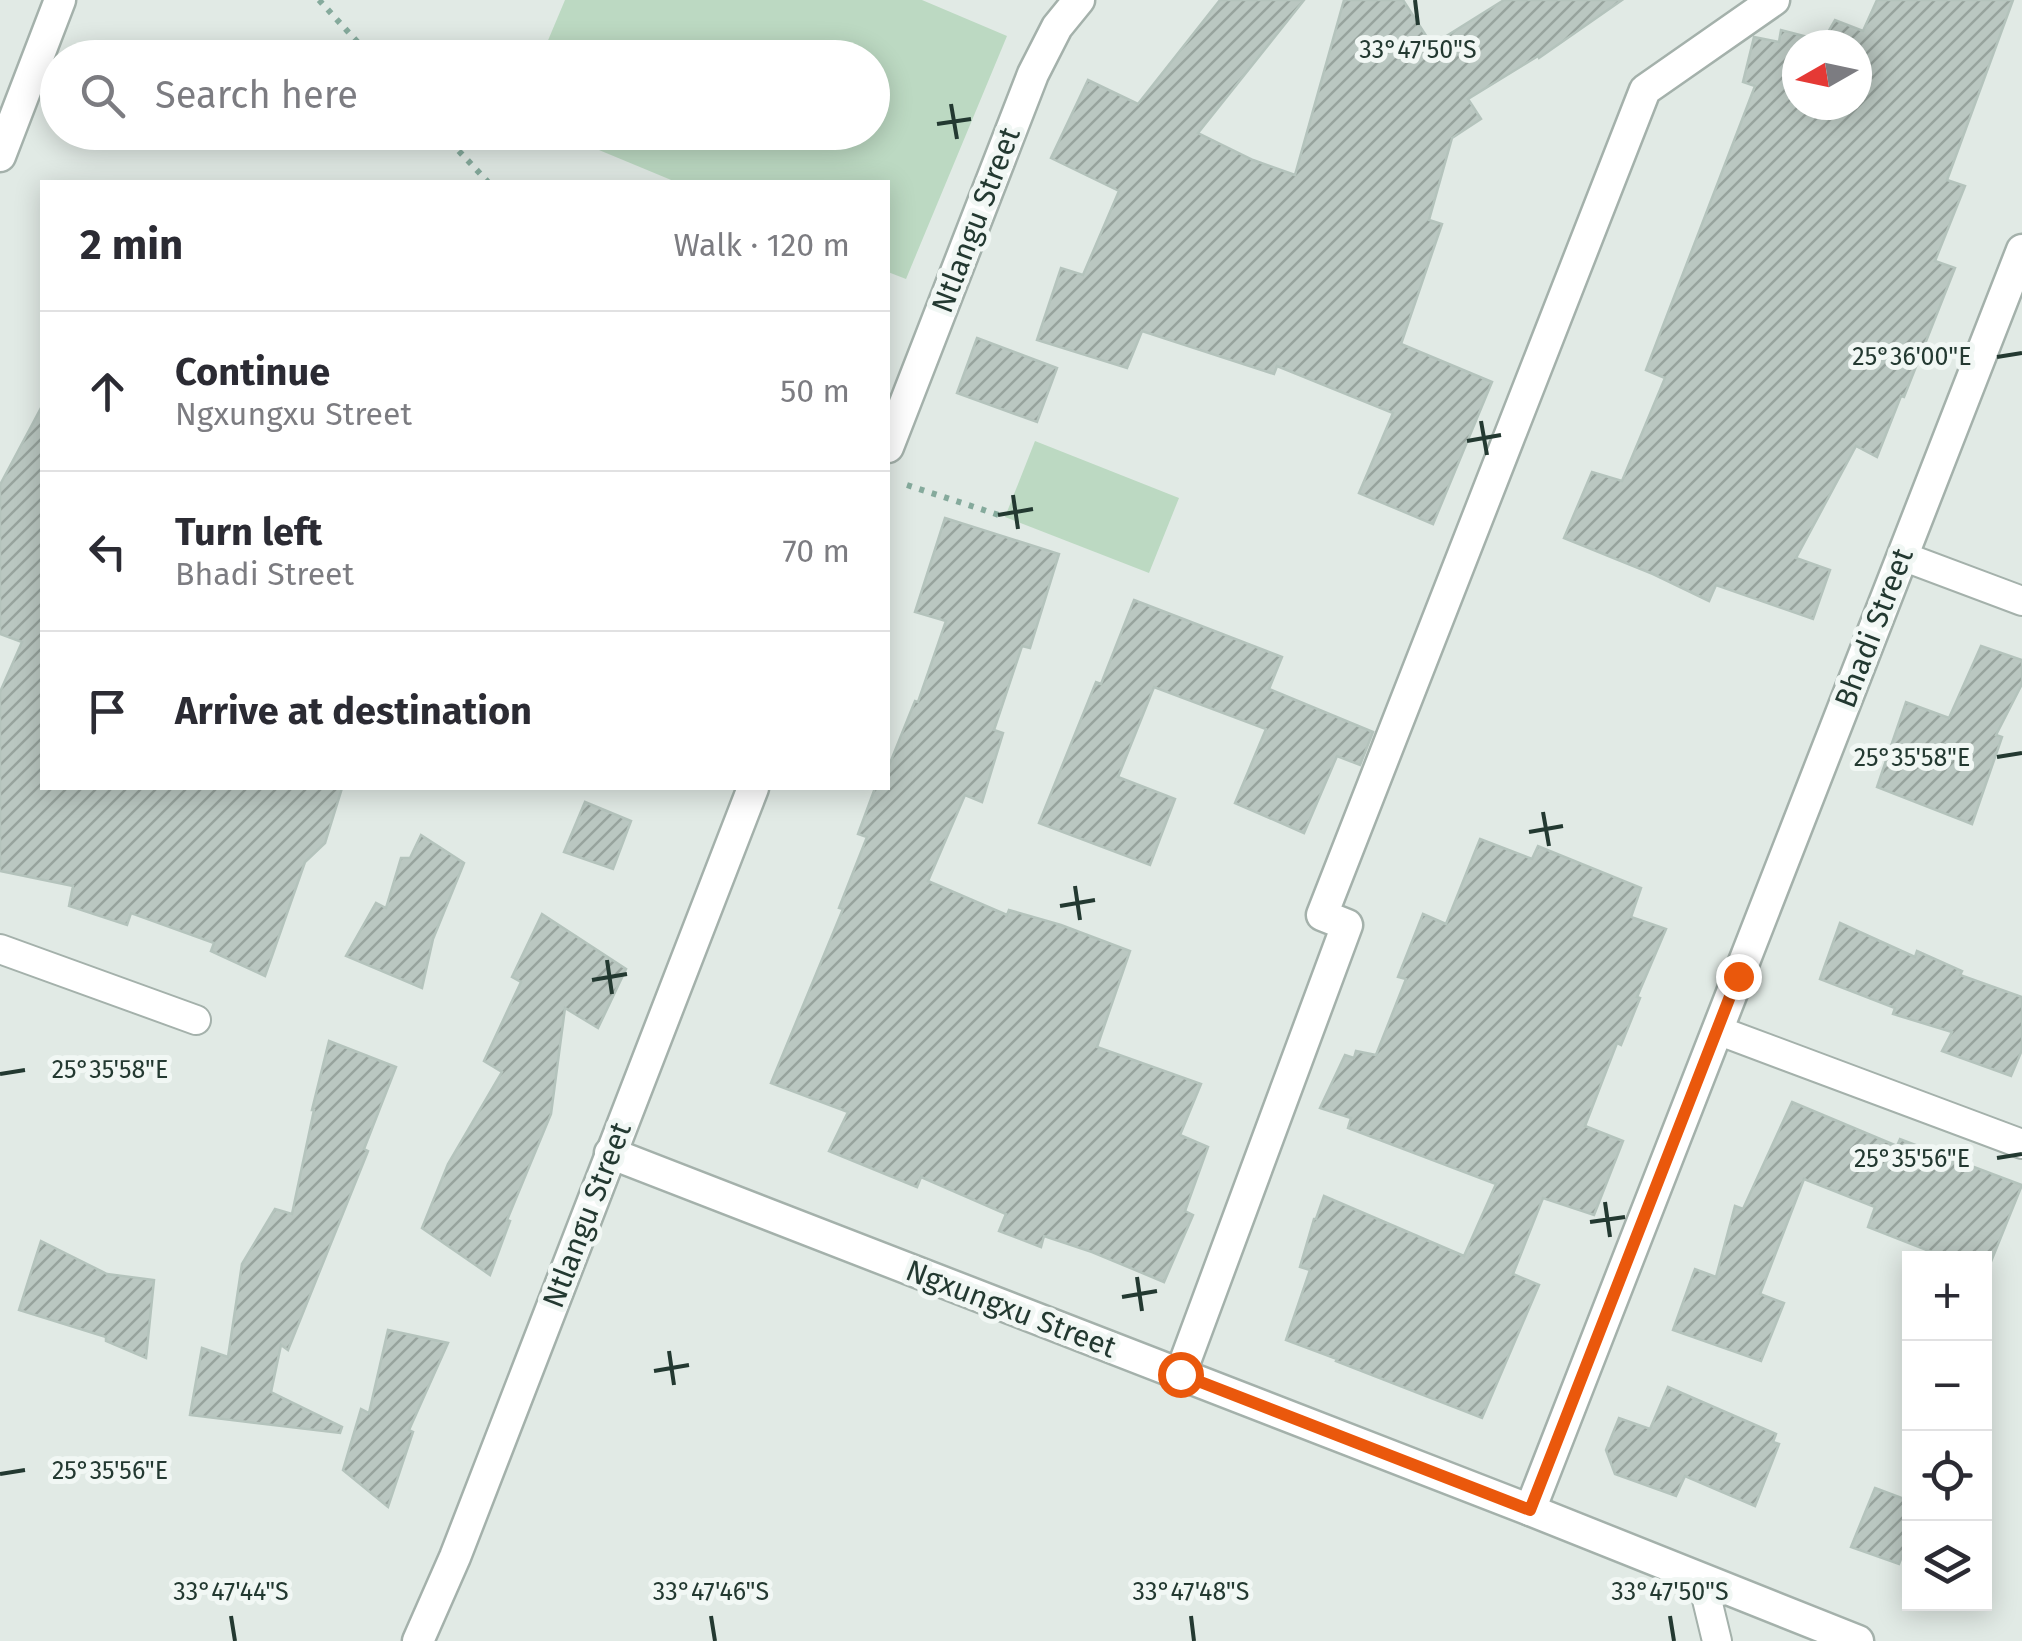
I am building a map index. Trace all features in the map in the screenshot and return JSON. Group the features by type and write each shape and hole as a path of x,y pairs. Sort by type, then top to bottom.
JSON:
{"street":[{"path":"45,40 60,0"},
{"name":"Ntlangu Street","path":"890,442 1033,74 1056,27 1079,0"},
{"path":"1180,1374 1346,925 1322,915 1644,90 1774,0"},
{"path":"0,156 40,52"},
{"name":"Bhadi Street","path":"1530,1510 2022,250"},
{"name":"Ntlangu Street","path":"418,1641 455,1557 752,790"},
{"name":"Ngxungxu Street","path":"610,1152 1858,1641"}],"lane":[{"path":"1902,556 2022,601"},
{"path":"0,949 196,1020"},
{"path":"1717,1030 2022,1144"},
{"path":"1702,1579 1717,1641"}],"path":[{"path":"319,0 356,40"},
{"path":"458,150 486,180"},
{"path":"904,485 1006,516"}],"green space":[{"path":"565,0 922,0 1007,36 906,279 890,273 890,180 671,180 599,150 890,150 890,40 548,40"},
{"path":"1035,441 1179,498 1149,573 1005,517"}],"building":[{"path":"1220,0 1304,0 1198,133 1295,175 1344,0 1403,0 1432,45 1504,0 1622,0 1539,58 1468,99 1481,119 1452,138 1429,220 1442,224 1401,344 1492,382 1433,524 1359,493 1393,413 1277,366 1274,374 1142,331 1127,368 1037,340 1061,268 1083,275 1119,191 1051,158 1088,80 1138,104"},
{"path":"1877,0 2013,0 1947,180 1965,186 1935,261 1955,268 1877,457 1856,446 1796,558 1830,570 1813,619 1716,585 1709,601 1564,538 1592,472 1622,481 1665,378 1646,370 1755,86 1743,82 1754,37 1779,42 1781,30 1782,120 1872,120 1872,30 1863,30"},
{"path":"1835,20 1860,30 1829,30"},
{"path":"977,338 1057,368 1037,422 957,393"},
{"path":"40,410 40,790 341,790 325,843 305,862 265,976 211,951 214,943 131,913 127,925 69,906 73,886 0,871 0,692 22,642 0,634 0,485"},
{"path":"945,518 1059,554 1030,648 1022,646 994,730 1003,733 982,802 965,795 928,881 1007,915 1009,910 1061,925 1130,951 1097,1047 1201,1084 1180,1135 1208,1147 1185,1211 1193,1215 1164,1282 1044,1236 1041,1247 999,1231 1006,1214 921,1177 917,1187 829,1151 848,1112 771,1083 843,909 839,908 867,837 858,834 874,790 890,790 890,763 915,701 918,702 946,621 915,612"},
{"path":"1134,600 1282,657 1269,689 1373,732 1360,765 1337,756 1304,833 1235,803 1266,729 1154,687 1118,777 1175,799 1150,865 1039,823"},
{"path":"1981,646 2022,660 2022,684 1996,735 2002,737 1972,824 1877,787 1906,702 1949,718"},
{"path":"585,802 631,821 613,869 564,852"},
{"path":"421,835 464,863 433,939 422,988 346,956 376,903 386,908 401,858 410,858"},
{"path":"1480,839 1532,859 1538,846 1641,888 1631,917 1666,929 1585,1126 1623,1141 1594,1215 1543,1198 1513,1274 1539,1285 1482,1418 1286,1340 1310,1270 1300,1267 1324,1196 1464,1256 1496,1184 1348,1128 1351,1118 1320,1108 1345,1055 1354,1058 1356,1051 1376,1055 1406,979 1398,977 1423,914 1446,924"},
{"path":"542,914 626,969 598,1028 565,1008 551,1114 507,1220 510,1221 490,1275 422,1228 448,1164 502,1072 484,1061 521,982 512,977"},
{"path":"1840,923 1915,957 1917,951 1962,971 1960,975 2022,997 2022,1050 2011,1076 1942,1051 1952,1032 1893,1014 1895,1008 1820,979"},
{"path":"329,1041 396,1067 364,1149 368,1151 288,1350 281,1345 271,1392 342,1427 340,1433 190,1415 202,1348 228,1357 242,1264 275,1209 292,1214"},
{"path":"1792,1102 1897,1146 1900,1139 2022,1185 1992,1259 1992,1251 1929,1251 1868,1227 1875,1207 1804,1179 1760,1294 1784,1303 1761,1361 1673,1330 1695,1269 1716,1277 1735,1206 1743,1209"},
{"path":"41,1241 107,1274 154,1280 146,1358 106,1341 106,1337 19,1310"},
{"path":"388,1330 448,1343 409,1430 413,1432 388,1507 343,1470 361,1409 369,1413"},
{"path":"1668,1387 1776,1434 1773,1442 1779,1444 1755,1506 1685,1476 1676,1496 1615,1474 1606,1450 1619,1418 1650,1429"},
{"path":"1875,1488 1902,1498 1899,1564 1851,1547"}],"route":[{"path":"1180,1374 1530,1510 1738,976"}]}
